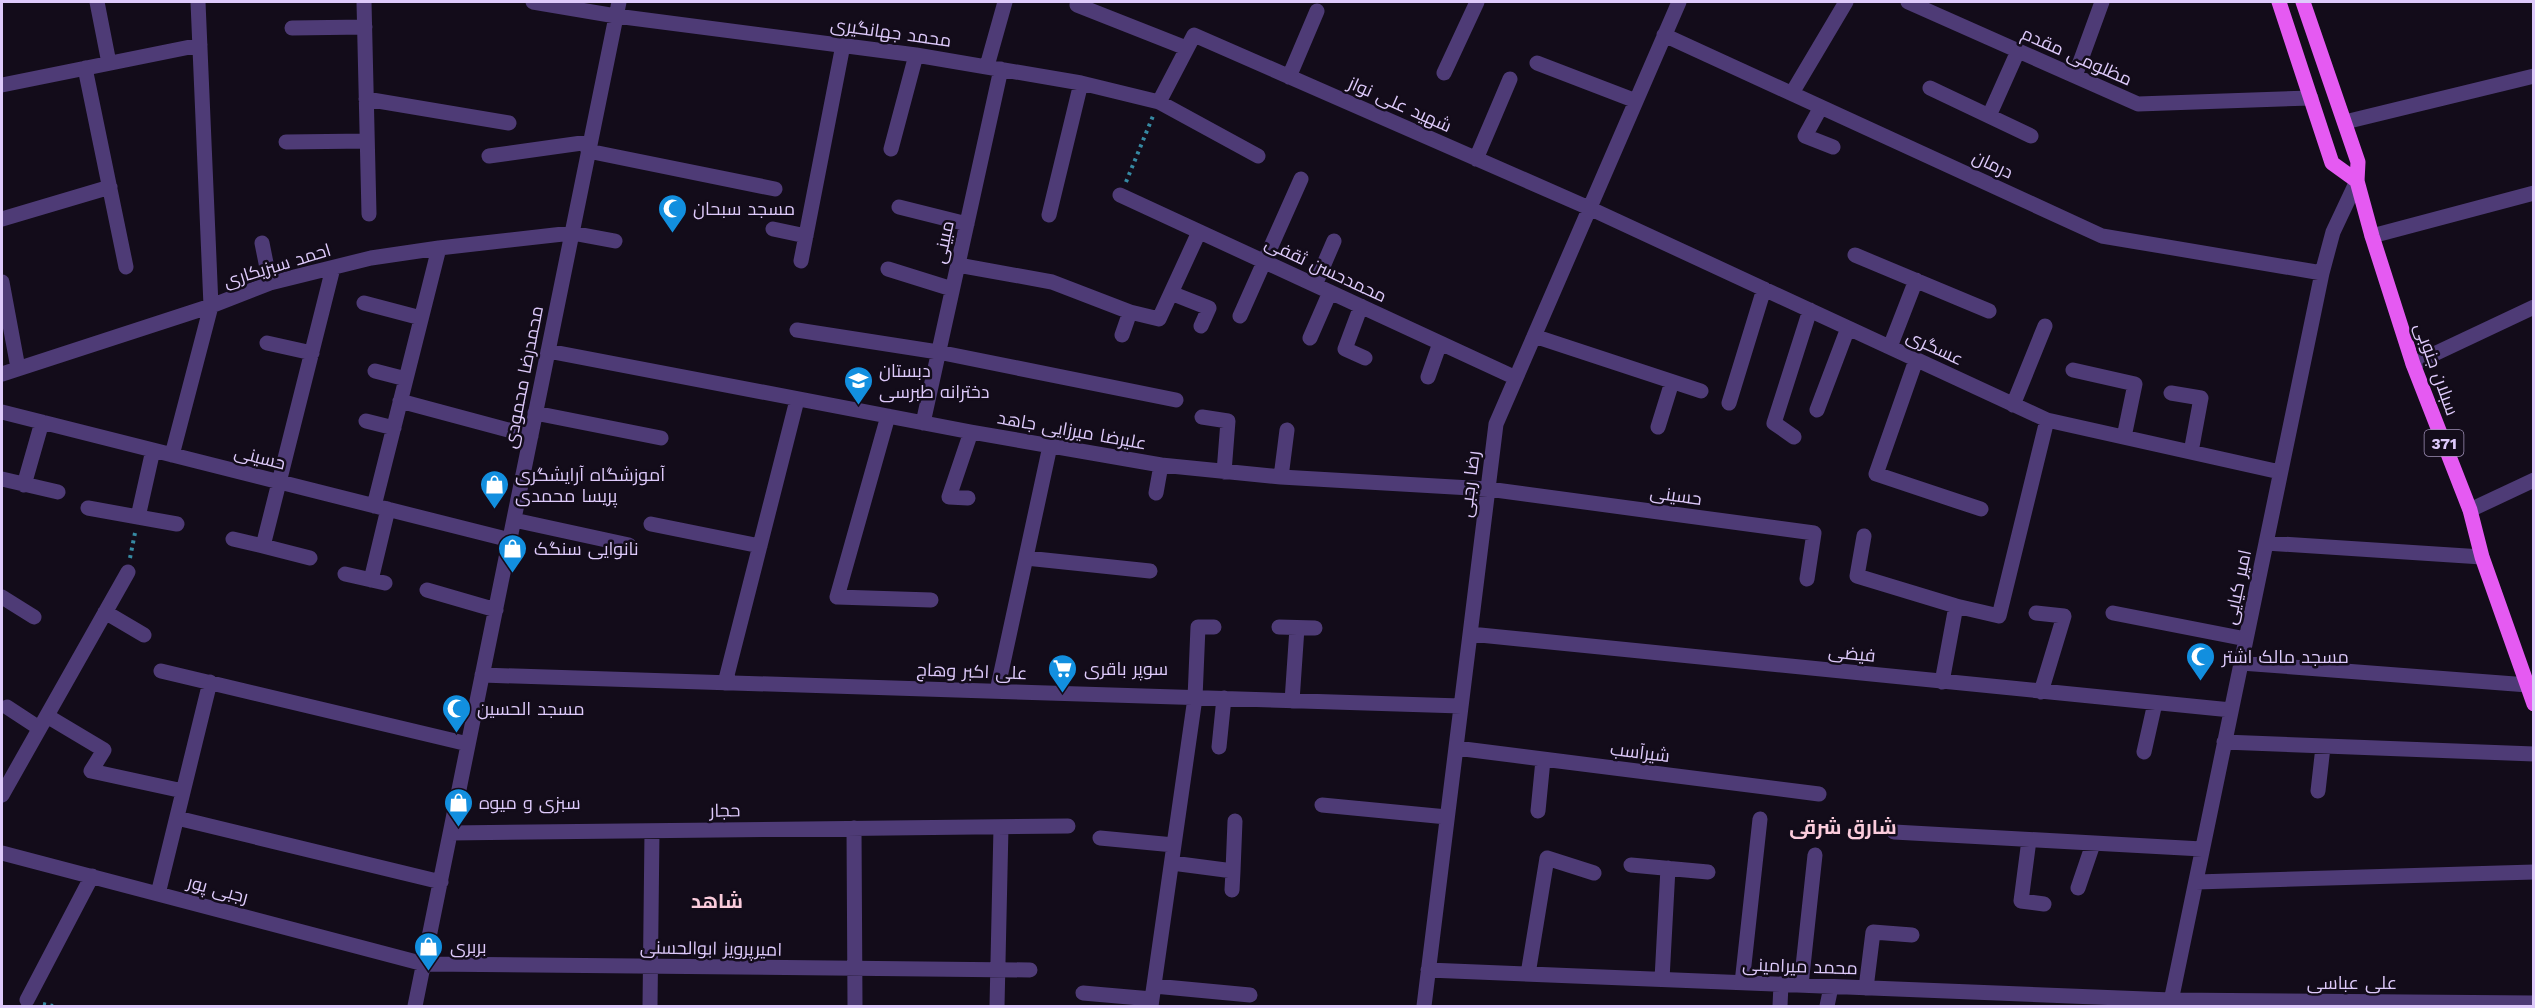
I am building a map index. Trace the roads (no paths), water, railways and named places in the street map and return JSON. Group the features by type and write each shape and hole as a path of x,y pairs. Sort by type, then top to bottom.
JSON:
{"main road":[{"path":"2278,2 2332,163 2357,181"},
{"name":"سبلان جنوبی","path":"2303,2 2358,162 2357,181 2413,364 2469,510 2482,557 2531,684 2534,704"}],"street":[{"path":"97,2 109,63"},
{"path":"172,455 211,306 198,2"},
{"path":"364,2 369,214"},
{"name":"محمد جهانگیری","path":"533,2 617,9 1080,83 1159,102 1258,156"},
{"name":"مبینی","path":"923,423 967,224 1005,2"},
{"path":"1444,73 1477,2"},
{"name":"رضا رجبی","path":"1424,1006 1497,424 1679,2"},
{"path":"1792,93 1846,2"},
{"name":"مظلومی مقدم","path":"1908,2 2138,104 2311,98"},
{"path":"2075,76 2102,2"},
{"name":"شهید علی نواز","path":"1077,5 1289,77 1589,208"},
{"name":"محمدرضا محمودی","path":"415,1006 617,9"},
{"path":"1289,77 1317,11"},
{"path":"292,28 365,27"},
{"name":"درمان","path":"1664,35 2102,236 2322,273"},
{"path":"1159,102 1190,42"},
{"path":"2,85 200,45"},
{"path":"801,261 843,45"},
{"path":"1989,116 2018,51"},
{"path":"891,149 916,55"},
{"path":"1537,63 1636,101"},
{"path":"85,68 126,267"},
{"path":"2345,122 2534,76"},
{"path":"1476,159 1510,79"},
{"path":"1049,214 1080,83"},
{"path":"1930,88 2031,136"},
{"path":"366,99 509,123"},
{"path":"1821,107 1805,136 1833,147"},
{"path":"286,142 368,141"},
{"path":"489,156 588,147 776,189"},
{"path":"1240,316 1301,179"},
{"name":"امیر کیایی","path":"2170,1003 2322,273 2333,232 2357,181"},
{"path":"2,219 110,188"},
{"path":"2372,236 2534,192"},
{"name":"محمدحسن ثقفی","path":"1120,195 1516,378"},
{"path":"899,207 967,224"},
{"name":"عسگری","path":"1589,208 2047,420 2280,472"},
{"path":"773,229 806,236"},
{"path":"958,265 1052,282 1130,312 1159,320 1199,232"},
{"name":"احمد سبزیکاری","path":"2,374 211,306 270,283 371,258 572,233 615,241"},
{"path":"1310,338 1334,241"},
{"path":"262,243 270,283"},
{"path":"345,574 378,581 381,508 394,428 438,248"},
{"path":"1855,255 1989,311"},
{"path":"263,546 333,268"},
{"path":"888,269 952,290"},
{"path":"1890,347 1916,280"},
{"path":"2,282 18,368"},
{"path":"1730,403 1764,289"},
{"path":"1171,293 1209,308 1201,326"},
{"path":"364,303 421,318"},
{"path":"1361,306 1346,350 1365,358"},
{"path":"2413,364 2534,307"},
{"path":"1794,437 1774,423 1810,310"},
{"path":"1122,335 1130,312"},
{"path":"2013,405 2045,326"},
{"path":"1817,410 1848,328"},
{"path":"797,330 938,352 1176,400"},
{"path":"1534,336 1701,391"},
{"path":"267,343 312,353"},
{"path":"1428,377 1440,343"},
{"name":"علیرضا میرزایی جاهد","path":"548,351 888,417 1161,465 1281,477 1488,489"},
{"path":"1916,360 1876,474 1981,509"},
{"path":"2073,370 2135,384 2124,437"},
{"path":"375,371 406,379"},
{"path":"1658,427 1672,382"},
{"path":"2171,393 2201,398 2191,452"},
{"path":"725,683 797,400"},
{"path":"400,401 531,436"},
{"name":"حسینی","path":"2,412 510,540"},
{"path":"535,413 661,438"},
{"path":"888,417 837,597 931,600"},
{"path":"1202,417 1228,421 1224,472"},
{"path":"1864,536 1857,576 1956,606 1999,616 2047,420"},
{"path":"366,421 394,428"},
{"path":"24,485 42,422"},
{"path":"1281,477 1287,430"},
{"path":"968,498 949,496 971,432"},
{"path":"997,691 1050,446"},
{"path":"138,517 153,450"},
{"path":"1156,493 1161,465"},
{"path":"2,479 58,492"},
{"path":"2469,510 2534,480"},
{"name":"حسینی","path":"1488,489 1814,533 1807,579"},
{"path":"88,508 177,524"},
{"path":"514,520 629,545"},
{"path":"651,524 760,546"},
{"path":"233,539 310,558"},
{"path":"2266,543 2482,557"},
{"path":"1026,558 1150,572"},
{"path":"2,795 128,572"},
{"path":"427,590 496,610"},
{"path":"2,597 33,617"},
{"path":"1942,682 1956,606"},
{"path":"105,612 144,635"},
{"path":"2036,613 2064,616 2041,692"},
{"path":"2114,613 2246,639"},
{"path":"1153,997 1195,698 1198,627 1214,627"},
{"path":"1279,627 1315,628"},
{"path":"1292,701 1297,628"},
{"name":"فیضی","path":"1470,634 2231,710"},
{"path":"2241,663 2531,684"},
{"path":"161,671 468,744"},
{"name":"علی اکبر وهاج","path":"482,675 1461,706"},
{"path":"158,894 210,682"},
{"path":"1219,747 1224,698"},
{"path":"2144,752 2155,703"},
{"path":"7,707 104,750 91,771 183,791"},
{"path":"2224,742 2534,754"},
{"path":"2318,791 2324,747"},
{"name":"شیرآسب","path":"1456,748 1819,794"},
{"path":"1538,811 1543,760"},
{"path":"1322,805 1447,817"},
{"path":"177,818 441,882"},
{"path":"1742,983 1760,819"},
{"path":"1232,890 1235,821"},
{"path":"998,1006 1001,826"},
{"name":"حجار","path":"450,833 1068,826"},
{"path":"854,828 855,1006"},
{"path":"650,1006 652,831"},
{"path":"1894,832 2202,849"},
{"path":"1100,838 1174,845"},
{"path":"2029,840 2021,901 2044,904"},
{"path":"2078,888 2093,844"},
{"name":"رجبی پور","path":"2,853 424,964"},
{"path":"1801,985 1815,855"},
{"path":"1528,974 1548,858 1594,873"},
{"path":"1172,863 1233,871"},
{"path":"1631,865 1708,872"},
{"path":"1662,979 1668,868"},
{"path":"2196,882 2534,872"},
{"path":"27,1000 92,876"},
{"path":"1866,988 1873,932 1912,935"},
{"name":"امیرپرویز ابوالحسنی","path":"424,964 1030,970"},
{"name":"محمد میرامینی","path":"1428,970 2170,1003"},
{"path":"1780,1006 1781,984"},
{"path":"1827,1006 1831,987"},
{"path":"1083,993 1153,997 1250,995"},
{"name":"علی عباسی","path":"2170,1003 2534,1003"}],"place":[{"name":"مسجد سبحان","path":"672,234"},
{"name":"دبستان دخترانه طبرسی","path":"858,406"},
{"name":"آموزشگاه آرایشگری پریسا محمدی","path":"494,510"},
{"name":"نانوایی سنگک","path":"513,574"},
{"name":"مسجد مالک اشتر","path":"2201,682"},
{"name":"سوپر باقری","path":"1063,694"},
{"name":"مسجد الحسین","path":"456,734"},
{"name":"سبزی و میوه","path":"458,828"},
{"name":"بربری","path":"429,972"}],"district":[{"name":"شارق شرقی","path":"1843,827"},
{"name":"شاهد","path":"717,901"}]}
